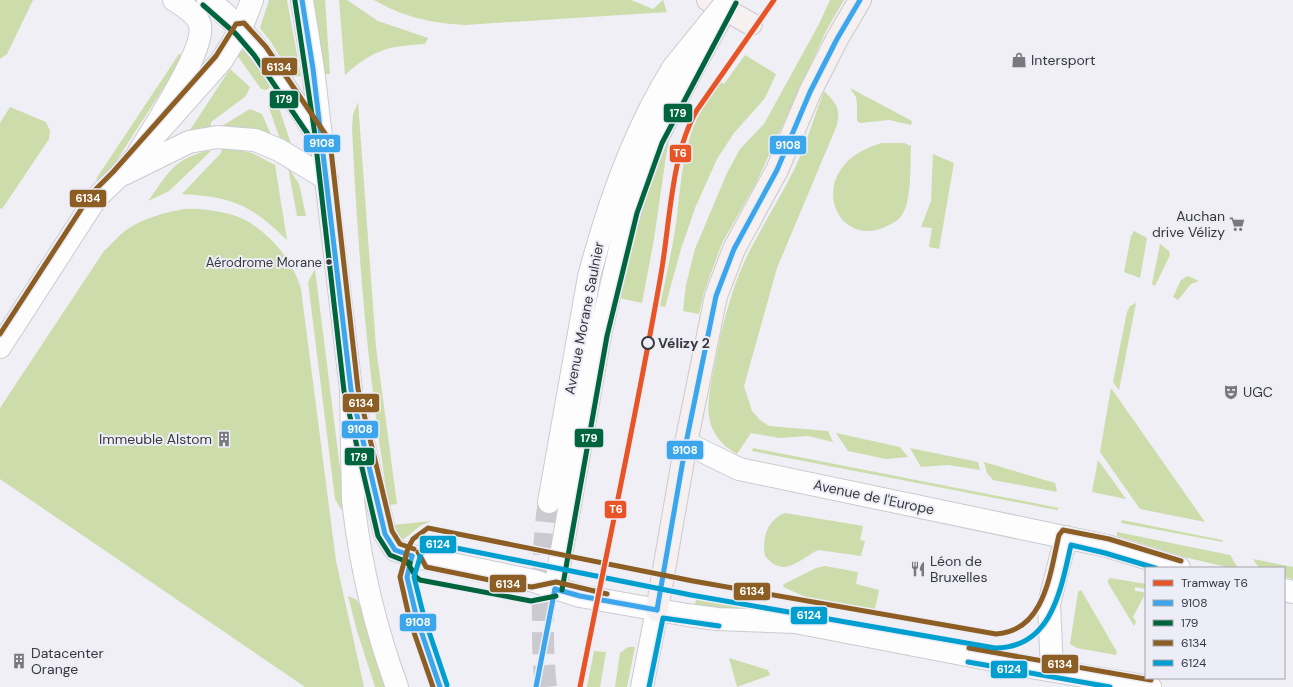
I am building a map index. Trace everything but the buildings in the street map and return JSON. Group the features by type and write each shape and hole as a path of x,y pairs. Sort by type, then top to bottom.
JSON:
{"highway":[{"path":"708,0 751,24"},
{"path":"657,610 686,443 716,296 734,249 777,170 810,92 836,39 860,0"}],"street":[{"path":"139,152 194,56 200,38 201,27 197,17 174,0"},
{"path":"208,0 241,29 263,56 323,143"},
{"path":"0,347 96,198 118,177 222,60 241,29 252,0"},
{"path":"302,0 323,143 351,390 353,500 355,518 364,573 397,687"},
{"name":"Avenue Morane Saulnier","path":"549,502 589,277 597,247 620,178 637,135 729,0"},
{"name":"Avenue Morane Saulnier","path":"555,589 600,335 622,240 639,182 682,70"},
{"path":"118,177 189,142 217,137 255,140 278,150 327,179"},
{"path":"351,390 385,534 395,550 412,556 534,581 580,596 657,610 717,619 795,622 1150,687"},
{"name":"Avenue de l'Europe","path":"686,443 739,469 1107,546 1176,567"},
{"path":"1052,670 1049,604 1066,537"},
{"path":"642,687 657,610"}],"green space":[{"path":"0,0 33,0 7,54 0,59"},
{"path":"269,0 287,0 301,76 292,77 271,42 260,28"},
{"path":"311,0 325,0 330,74 323,74"},
{"path":"339,0 347,0 378,21 428,38 425,44 400,46 381,51 364,60 345,75"},
{"path":"374,0 631,0 653,9 663,0 667,12 465,25 429,21 407,15"},
{"path":"830,0 844,0 827,29 756,183 722,243 704,292 699,314 683,311 686,285 695,249 727,173 740,149 764,124 819,24"},
{"path":"245,49 270,87 267,90 261,89 237,55"},
{"path":"179,54 182,55 179,64 111,169 99,181 96,179"},
{"path":"745,55 776,74 765,98 734,133 717,159 695,208 681,249 665,307 660,306 674,239 689,139 699,115 706,103 721,82 724,84"},
{"path":"230,69 250,87 246,96 211,122 211,127 188,133"},
{"path":"850,88 912,121 911,125 889,120 860,123 857,121 856,97"},
{"path":"824,91 838,109 837,125 777,268 744,386 752,411 760,420 769,426 828,431 833,442 808,436 780,438 751,433 737,454 725,445 716,435 711,425 709,414 710,390 721,335 741,269 794,170"},
{"path":"277,102 292,147 280,139 268,105"},
{"path":"358,102 376,347 397,504 389,505 375,411 357,222 352,128 353,115"},
{"path":"10,107 46,122 50,131 49,139 2,209 0,208 0,123"},
{"path":"250,109 262,114 271,135 250,129 222,126"},
{"path":"681,113 669,140 654,239 642,303 615,297 650,172"},
{"path":"882,143 904,143 911,146 910,182 905,209 896,221 885,227 867,231 851,227 840,216 834,202 834,185 841,169 857,154"},
{"path":"223,146 252,153 275,165 287,240 251,210 227,200 199,195 182,194 221,153"},
{"path":"205,151 211,151 169,191 148,201 177,164 187,158"},
{"path":"933,154 954,163 939,249 929,247 932,228 921,227 931,201"},
{"path":"288,167 299,184 306,216 297,216"},
{"path":"184,209 216,211 233,215 256,227 273,242 287,259 293,269 301,289 336,561 364,687 305,687 0,479 0,408 104,251 122,233 132,226 161,214"},
{"path":"1134,231 1147,238 1140,278 1124,272 1131,236"},
{"path":"1160,244 1169,251 1170,255 1155,286 1152,284"},
{"path":"315,269 345,508 341,509 335,499 308,282"},
{"path":"1188,276 1199,281 1191,284 1178,300 1173,297 1181,280"},
{"path":"1136,303 1119,390 1113,382 1127,312 1130,306"},
{"path":"1111,388 1205,522 1140,509 1100,452"},
{"path":"836,433 900,447 908,457 886,459 848,451"},
{"path":"753,448 1059,508 1057,510 752,451"},
{"path":"910,448 978,462 980,470 948,465 921,467"},
{"path":"1098,460 1126,499 1092,492"},
{"path":"984,462 1055,483 1057,492 993,480 987,473"},
{"path":"785,513 863,526 860,540 865,541 861,556 818,550 785,567 772,563 765,556 765,536 774,520"},
{"path":"1122,520 1222,540 1223,542 1121,523"},
{"path":"431,521 420,526 404,539 400,538 393,525"},
{"path":"1117,532 1230,555 1237,567 1227,567 1184,557 1117,536"},
{"path":"1253,559 1293,567 1293,579 1285,577 1285,567 1258,567"},
{"path":"825,566 858,572 856,584 879,590 874,613 817,602 783,587 784,584 816,568"},
{"path":"1110,578 1145,584 1145,589 1135,587 1135,591 1143,592 1145,594 1133,617 1136,622 1134,626 1108,583"},
{"path":"1081,590 1117,652 1116,655 1077,648 1070,644 1078,592"},
{"path":"348,596 357,600 361,608 385,687 375,687 357,631"},
{"path":"697,596 757,607 758,609 694,608"},
{"path":"628,647 635,647 627,687 615,687 620,653"},
{"path":"594,651 606,652 600,687 587,687"},
{"path":"729,658 768,670 770,675 737,687"}],"tunnel":[{"path":"546,687 543,650 543,588 545,534 549,502"}],"tram line":[{"name":"T6","path":"580,687 642,377 661,274 673,189 682,147 688,128 697,110 774,0"}],"transit line":[{"name":"9108","path":"302,0 313,69 351,390 385,534 395,550 412,556"},
{"name":"9108","path":"657,610 686,443 716,296 734,249 777,170 810,92 837,39 860,0"},
{"name":"179","path":"295,1 315,135"},
{"name":"179","path":"562,590 607,336 637,213 662,143 736,3"},
{"name":"179","path":"203,5 236,34 254,55 316,146 344,391 378,536 390,555 410,563"},
{"name":"6134","path":"0,334 91,194 113,172 216,56 236,24 244,23 266,47 330,141 358,389 392,531 400,544 414,549"},
{"name":"6134","path":"433,687 410,621 400,577 408,548 413,539 428,528 693,581 996,634 1012,630 1025,623 1035,611 1048,582 1059,535 1063,530 1109,539 1181,561"},
{"name":"6124","path":"447,685 424,617 414,577 421,554 431,543 691,595 995,648 1014,645 1030,638 1041,627 1051,613 1058,597 1071,545 1105,553 1152,567"},
{"name":"6134","path":"418,552 426,567 509,584 532,587 556,582 607,594"},
{"name":"9108","path":"412,556 407,577 417,619 440,687"},
{"name":"179","path":"406,560 416,577 420,580 531,601 556,596"},
{"name":"9108","path":"555,589 580,596 657,610"},
{"name":"9108","path":"536,687 555,589"},
{"name":"6124","path":"649,687 663,618 719,626"},
{"name":"6134","path":"969,648 1145,679"},
{"name":"6124","path":"968,662 1110,687"},
{"name":"6134","path":"1145,679 1151,680"}],"place":[{"name":"Intersport","path":"1019,60"},
{"name":"Auchan drive Vélizy","path":"1237,224"},
{"name":"Aérodrome Morane","path":"329,262"},
{"name":"Vélizy 2","path":"648,343"},
{"name":"UGC","path":"1231,392"},
{"name":"Immeuble Alstom","path":"224,439"},
{"name":"Léon de Bruxelles","path":"918,569"},
{"name":"Datacenter Orange","path":"19,661"}]}
